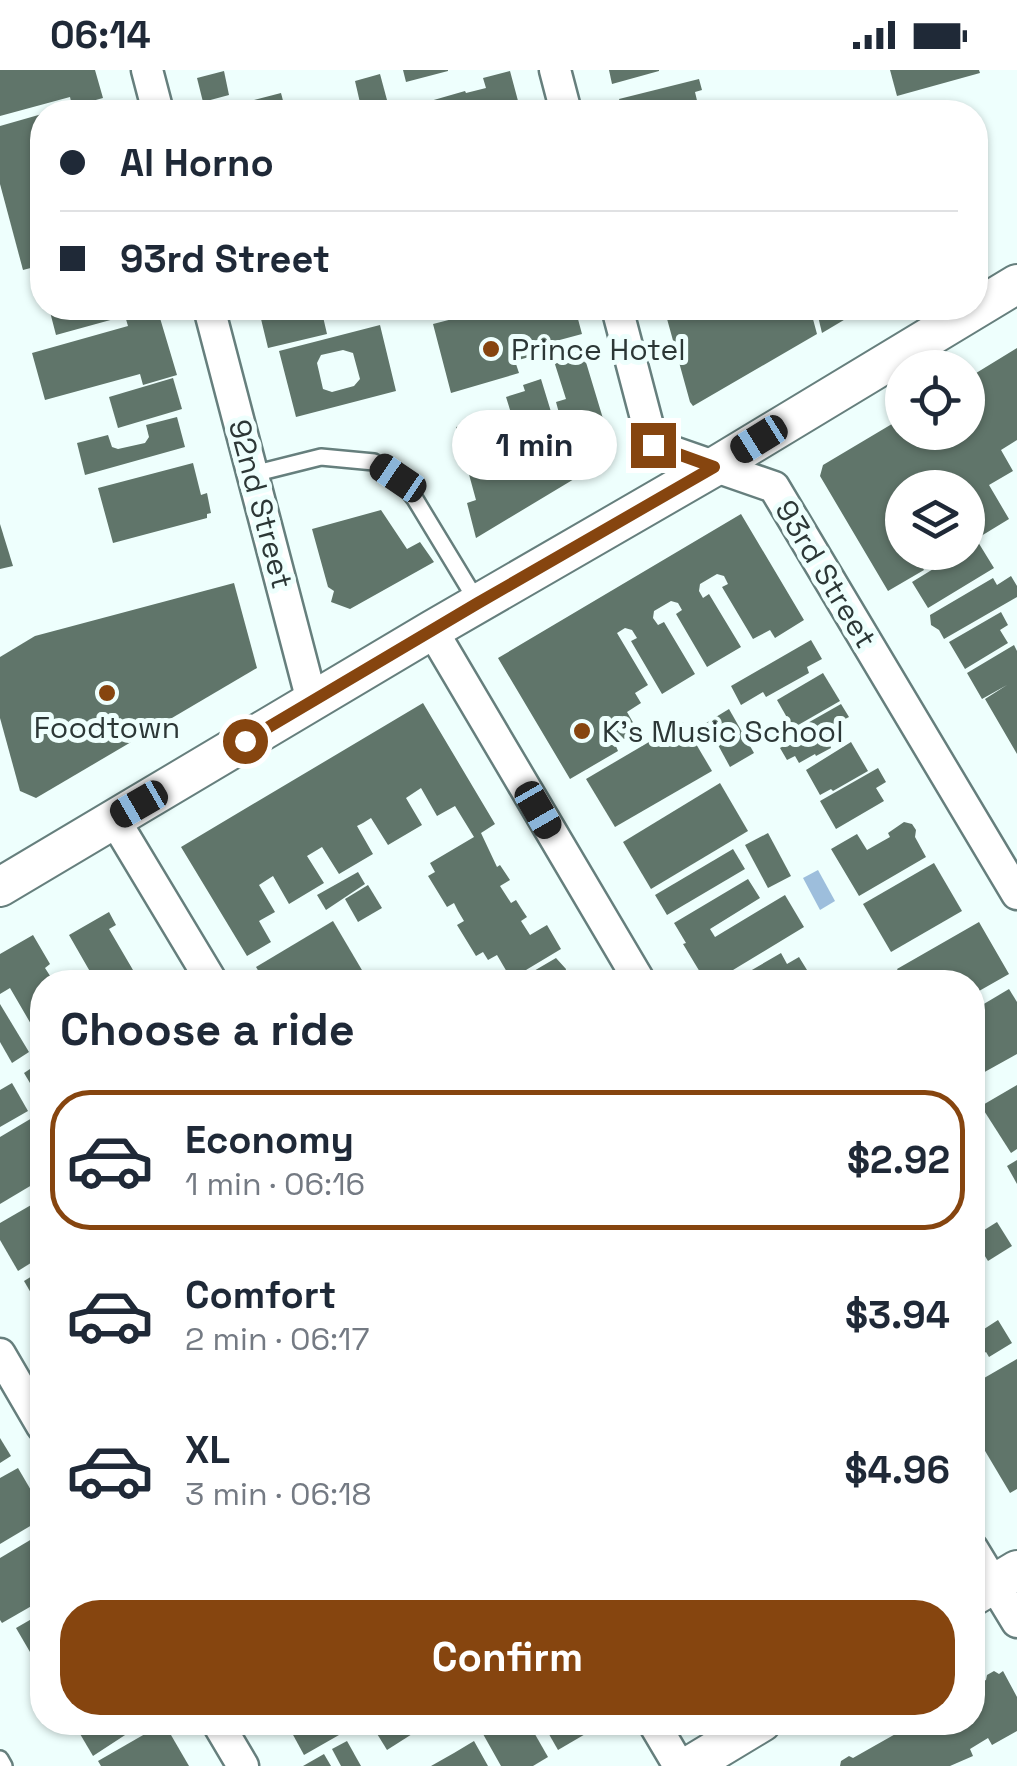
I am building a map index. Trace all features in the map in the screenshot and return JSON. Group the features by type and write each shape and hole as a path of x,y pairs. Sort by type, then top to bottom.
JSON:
{"street":[{"path":"147,70 155,100"},
{"path":"554,70 563,100"},
{"path":"988,302 1017,284"},
{"name":"92nd Street","path":"212,320 312,701"},
{"name":"93rd Street","path":"620,320 653,445 774,487 1017,894"},
{"path":"0,886 957,320"},
{"path":"432,630 633,970"},
{"path":"114,818 205,970"},
{"path":"0,1354 30,1405"},
{"path":"994,1584 1017,1622"},
{"path":"225,1735 243,1766"},
{"path":"661,1735 679,1766"},
{"path":"689,1766 740,1735"}],"lane":[{"path":"253,474 321,457 374,462 398,478 415,499 478,603"},
{"path":"0,1759 4,1766"}],"water":[{"path":"818,870 835,901 820,910 803,878"}],"building":[{"path":"0,70 95,70 103,98 30,100 30,108 0,116"},
{"path":"403,70 448,70 448,71 406,82"},
{"path":"609,70 659,70 659,71 612,84"},
{"path":"890,70 979,70 980,73 897,96"},
{"path":"224,71 229,95 202,100 197,78"},
{"path":"510,71 518,100 434,100 486,88 483,78"},
{"path":"380,74 387,100 359,100 355,81"},
{"path":"699,79 702,90 695,92 697,100 619,99"},
{"path":"281,93 283,100 254,100"},
{"path":"30,117 30,268 23,270 0,184 0,126"},
{"path":"52,320 110,320 56,335"},
{"path":"126,320 161,320 177,375 143,385 140,374 45,400 32,353 128,326"},
{"path":"261,320 324,320 327,334 268,348"},
{"name":"Prince Hotel","path":"449,320 578,320 582,334 541,345 543,353 515,361 519,373 451,393 433,324"},
{"path":"667,320 813,320 817,334 693,406"},
{"path":"819,320 844,320 822,333"},
{"path":"380,325 396,391 296,417 279,351","holes":["343,350 353,353 360,379 354,386 332,392 323,389 317,363 321,355"]},
{"path":"1017,348 1017,440 1001,450 1013,471 989,485 1009,519 985,534 985,470 885,470 885,570 924,570 888,591 820,476 823,465 885,428 885,450 985,450 985,368"},
{"path":"582,349 614,455 476,538 467,503 476,500 456,427 474,422 472,416 490,410 500,444 508,442 505,432 516,429 506,397 525,391 523,385 541,379 552,415 559,413 556,402 566,399 553,358"},
{"path":"173,378 182,409 118,428 109,397"},
{"path":"177,417 185,447 85,475 77,443 108,435 112,447 118,449 145,443 149,437 146,425"},
{"path":"193,463 201,495 207,493 211,513 207,518 113,543 98,488"},
{"path":"381,510 407,549 420,542 434,562 350,609 331,602 334,591 328,587 312,529"},
{"path":"741,514 804,620 775,638 770,630 753,639 722,587 728,584 724,576 717,574 700,584 699,591 703,598 709,594 741,647 707,667 676,614 682,610 678,603 671,601 654,611 653,618 658,625 664,622 695,674 662,694 631,641 637,638 632,630 625,628 617,633 648,685 635,693 641,703 627,712 638,731 615,744 618,751 570,779 498,658"},
{"path":"0,524 13,566 0,569"},
{"path":"985,553 994,568 928,608 912,582 932,570 985,570"},
{"path":"1011,576 1017,586 1017,597 944,639 931,625 930,615 993,578 997,585"},
{"name":"Foodtown","path":"234,583 257,668 36,798 20,791 0,718 0,657 35,636"},
{"path":"1001,612 1008,625 1000,630 1008,643 965,669 949,642"},
{"path":"811,640 822,659 807,667 809,673 766,697 763,692 741,705 731,686"},
{"path":"1014,645 1017,754 985,699 1007,685 982,699 967,673"},
{"path":"823,673 840,701 793,728 777,700"},
{"path":"423,703 495,824 481,833 497,867 500,865 510,880 500,886 527,917 521,921 530,935 547,925 561,949 526,970 506,970 497,955 488,960 483,952 476,956 457,925 464,921 454,903 447,907 428,876 435,872 430,863 474,837 455,806 437,816 421,788 406,798 422,825 388,845 371,818 357,826 373,854 339,874 322,847 307,856 324,883 289,904 273,876 259,885 275,912 259,921 271,942 247,956 181,847"},
{"path":"841,704 849,717 841,721 844,736 816,756 799,763 795,756 787,760 780,748 787,744 783,737"},
{"path":"729,709 754,753 730,767 706,723"},
{"path":"683,722 712,771 615,827 586,779"},
{"path":"851,742 868,771 820,795 806,770"},
{"path":"878,768 886,782 876,788 884,801 836,829 820,801"},
{"path":"720,783 748,831 651,889 623,842"},
{"path":"904,822 916,830 915,837 926,857 859,896 831,849 857,834 867,850 890,837 888,833"},
{"path":"768,833 791,876 768,888 745,845"},
{"path":"733,849 745,869 667,915 655,895"},
{"path":"934,863 962,911 891,952 863,904"},
{"path":"358,872 365,884 326,910 317,895"},
{"path":"748,879 760,898 710,929 715,937 785,895 804,927 733,970 699,970 674,923"},
{"path":"368,885 382,908 358,922 345,899"},
{"path":"109,912 116,925 109,929 133,970 89,970 69,935"},
{"path":"333,921 362,970 258,970 256,967"},
{"path":"979,922 1009,974 985,988 985,970 897,969"},
{"path":"33,935 50,964 46,970 30,970 30,1022 10,988 0,994 0,954"},
{"path":"781,953 787,964 799,957 807,970 752,970"},
{"path":"556,958 566,969 566,970 536,970"},
{"path":"1009,989 1017,1002 1017,1054 985,1072 985,1003"},
{"path":"0,1004 29,1052 12,1063 0,1042"},
{"path":"12,1083 28,1111 0,1127 0,1090"},
{"path":"1017,1085 1017,1149 1011,1153 985,1112 985,1104"},
{"path":"30,1119 30,1186 0,1204 0,1137"},
{"path":"1017,1160 1017,1184 1007,1166"},
{"path":"30,1206 30,1264 18,1271 0,1240 0,1223"},
{"path":"997,1222 1012,1246 988,1261 985,1256 985,1230"},
{"path":"998,1320 1012,1343 989,1357 985,1328"},
{"path":"1017,1359 1017,1489 1010,1493 985,1451 985,1377"},
{"path":"0,1438 11,1456 0,1463"},
{"path":"18,1468 30,1488 30,1526 0,1544 0,1478"},
{"path":"30,1540 30,1607 2,1623 0,1620 0,1558"},
{"path":"30,1620 30,1652 16,1628"},
{"path":"1003,1671 1017,1697 1017,1731 992,1745 988,1738 970,1749 973,1756 950,1766 840,1766 849,1756 853,1758 894,1735 985,1735 987,1675"},
{"path":"81,1735 125,1735 93,1756"},
{"path":"143,1735 171,1735 189,1766 101,1766 98,1761"},
{"path":"293,1735 339,1735 304,1755"},
{"path":"378,1735 411,1735 387,1750"},
{"path":"484,1735 535,1735 548,1757 533,1766 501,1766"},
{"path":"549,1735 584,1735 558,1750"},
{"path":"347,1741 361,1766 341,1766 332,1749"},
{"path":"474,1741 488,1766 431,1766 454,1753"},
{"path":"324,1754 331,1766 303,1766"}],"place":[{"name":"Prince Hotel","path":"491,349"},
{"name":"Foodtown","path":"107,693"},
{"name":"K's Music School","path":"582,731"}],"route":[{"path":"245,741 714,467 653,445"}]}
